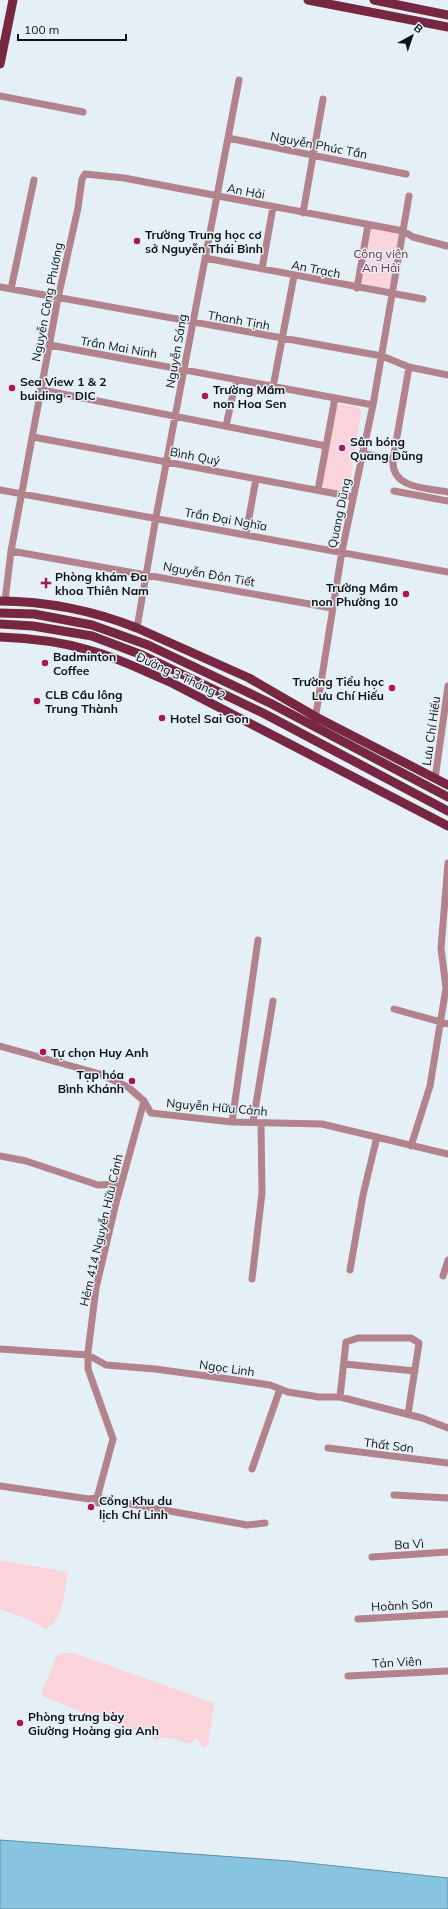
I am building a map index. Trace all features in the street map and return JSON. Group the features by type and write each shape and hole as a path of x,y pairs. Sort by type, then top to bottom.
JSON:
{"main road":[{"path":"0,64 13,0"},
{"path":"308,0 445,26 446,14 374,0"},
{"name":"Đường 3 Tháng 2","path":"2,601 63,607 119,620 248,678 314,721 448,797"},
{"name":"Đường 3 Tháng 2","path":"0,613 34,614 99,627 148,645 314,721 448,786"},
{"name":"Đường 3 Tháng 2","path":"5,624 34,626 92,636 142,656 263,713 448,811"},
{"path":"67,645 68,632"},
{"name":"Đường 3 Tháng 2","path":"3,637 67,645 107,656 170,682 448,826"},
{"path":"433,789 435,779"},
{"path":"429,816 434,804"}],"street":[{"name":"Nguyễn Sáng","path":"137,628 145,574 192,323 240,80"},
{"path":"0,96 83,112"},
{"path":"303,213 323,99"},
{"name":"Nguyễn Phúc Tần","path":"228,138 406,174"},
{"name":"An Hải","path":"85,174 124,178 217,197 403,231 413,237 447,246"},
{"name":"Nguyễn Công Phương","path":"2,601 58,298 78,208 82,179 85,174"},
{"path":"11,289 34,180"},
{"name":"Quang Dũng","path":"314,721 342,551 373,405 409,196"},
{"path":"262,269 273,207"},
{"path":"358,288 368,225"},
{"name":"An Trạch","path":"205,258 423,300"},
{"path":"273,387 294,276"},
{"name":"Thanh Tịnh","path":"0,287 192,323 382,356 409,368 448,375"},
{"name":"Trần Mai Ninh","path":"50,345 373,405"},
{"path":"409,368 393,460 394,473 400,480 408,485 448,492"},
{"path":"226,426 236,380"},
{"path":"42,390 326,446"},
{"path":"318,490 335,398"},
{"name":"Bình Quý","path":"33,438 353,497"},
{"path":"362,454 393,460"},
{"path":"246,534 256,479"},
{"name":"Trần Đại Nghĩa","path":"0,490 342,551 448,572"},
{"path":"394,491 448,501"},
{"name":"Nguyễn Đôn Tiết","path":"12,551 332,608"},
{"path":"3,637 5,624"},
{"name":"Lưu Chí Hiếu","path":"435,779 448,686"},
{"path":"411,1146 430,1086 444,1023 446,988 441,948 448,863"},
{"path":"232,1122 258,940"},
{"path":"253,1122 273,1001"},
{"path":"394,1009 444,1023"},
{"name":"Nguyễn Hữu Cảnh","path":"0,1046 100,1074 128,1087 144,1101 151,1113 262,1124 322,1124 448,1154"},
{"name":"Hẻm 414 Nguyễn Hữu Cảnh","path":"98,1500 113,1439 88,1369 88,1356 96,1288 121,1184 144,1101"},
{"path":"252,1279 262,1193 262,1124"},
{"path":"350,1270 363,1195 376,1137"},
{"path":"0,1156 26,1161 98,1185 121,1184"},
{"path":"443,1276 448,1260"},
{"path":"340,1397 346,1342 358,1338 411,1338 419,1343 408,1414"},
{"name":"Ngọc Linh","path":"0,1350 88,1356 106,1365 229,1378 270,1385 288,1392 319,1397 340,1397 408,1414 448,1428"},
{"path":"344,1364 415,1371"},
{"path":"252,1469 280,1389"},
{"name":"Thất Sơn","path":"328,1448 448,1463"},
{"path":"0,1486 98,1500 247,1525 265,1524"},
{"path":"394,1495 448,1498"},
{"name":"Ba Vì","path":"372,1557 448,1552"},
{"name":"Hoành Sơn","path":"358,1619 448,1614"},
{"name":"Tản Viên","path":"348,1676 448,1671"}],"green space":[{"name":"Công viên An Hải","path":"371,229 399,233 391,285 386,289 362,283"},
{"path":"340,404 359,407 361,412 349,489 344,493 325,489 322,484 336,408"},
{"path":"0,1560 68,1572 60,1613 51,1626 45,1629 30,1620 0,1609"},
{"path":"62,1653 74,1653 214,1703 208,1746 202,1747 200,1742 195,1739 190,1744 168,1738 155,1740 142,1730 124,1729 42,1696 42,1691 57,1655"}],"water":[{"path":"0,1840 289,1861 448,1878 448,1909 0,1909"}],"place":[{"name":"Trường Trung học cơ sở Nguyễn Thái Bình","path":"137,241"},
{"name":"Sea View 1 & 2 buiding - DIC","path":"12,388"},
{"name":"Trường Mầm non Hoa Sen","path":"205,396"},
{"name":"Sân bóng Quang Dũng","path":"342,448"},
{"name":"Phòng khám Đa khoa Thiên Nam","path":"46,583"},
{"name":"Trường Mầm non Phường 10","path":"406,594"},
{"name":"Badminton Coffee","path":"45,663"},
{"name":"Trường Tiểu học Lưu Chí Hiếu","path":"392,688"},
{"name":"CLB Cầu lông Trung Thành","path":"37,701"},
{"name":"Hotel Sai Gon","path":"162,718"},
{"name":"Tự chọn Huy Anh","path":"43,1052"},
{"name":"Tạp hóa Bình Khánh","path":"132,1081"},
{"name":"Cổng Khu du lịch Chí Linh","path":"91,1507"},
{"name":"Phòng trưng bày Giường Hoàng gia Anh","path":"20,1723"}]}
